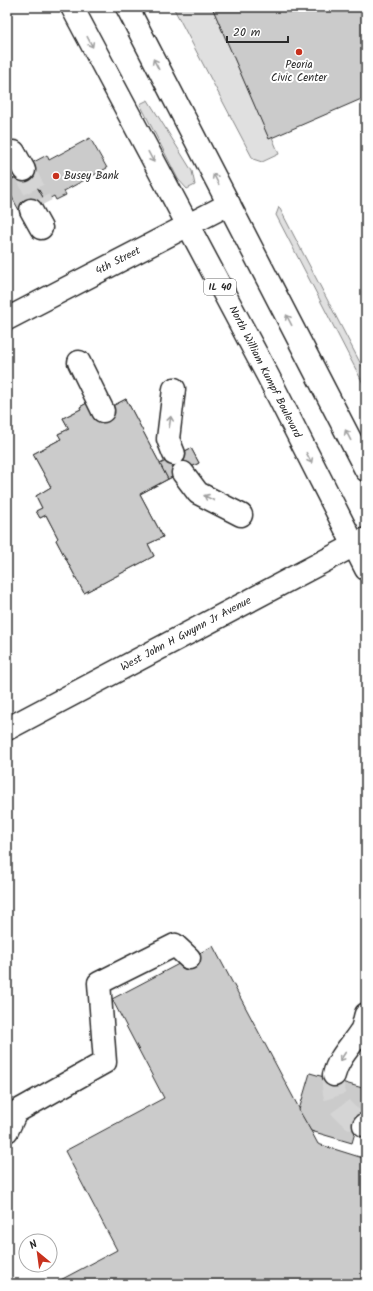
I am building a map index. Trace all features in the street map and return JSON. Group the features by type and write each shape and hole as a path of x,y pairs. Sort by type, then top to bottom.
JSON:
{"main road":[{"name":"North William Kumpf Boulevard","path":"72,7 268,376 360,542 366,569"},
{"path":"127,7 366,470"},
{"name":"4th Street","path":"7,319 229,204"},
{"path":"80,362 103,411"},
{"path":"174,389 168,439 179,463 198,493 241,515"},
{"name":"West John H Gwynn Jr Avenue","path":"7,729 360,542"},
{"path":"7,1131 16,1112 105,1062 99,983 175,945 189,958"},
{"path":"334,1075 343,1055 362,1030 366,1014"}],"shaded area":[{"path":"173,7 212,7 269,138 272,137 279,154 262,162 253,159"},
{"path":"148,100 192,171 195,185 187,189 178,179 140,104"},
{"path":"279,207 366,374 366,389 276,215"}],"building":[{"name":"Peoria Civic Center","path":"212,7 366,7 366,97 269,139"},
{"path":"90,138 107,168 64,191 66,195 56,200 54,196 45,201 28,171 28,165 47,155 49,160"},
{"path":"28,171 45,201 21,214 7,188 7,182"},
{"path":"126,399 160,464 191,448 199,463 140,494 163,537 148,544 154,556 84,593 56,540 58,538 46,515 40,518 36,511 42,508 36,496 51,487 33,454 61,439 58,434 69,429 63,418 81,409 80,407 87,403 99,413"},
{"path":"126,399 168,479 140,494 163,537 148,544 154,556 84,593 56,540 58,538 46,515 40,518 36,511 42,508 36,496 51,487 33,454 61,439 58,434 69,429 63,418 81,409 80,407 87,403 99,413"},
{"path":"191,448 199,463 168,479 160,464"},
{"path":"213,946 318,1144 366,1159 366,1284 53,1284 117,1250 65,1151 164,1098 112,999"},
{"path":"310,1073 366,1089 366,1094 352,1143 311,1131 299,1110"}],"tunnel":[{"path":"24,170 42,205"},
{"path":"334,1075 334,1092 339,1105 356,1121 364,1125"}],"place":[{"name":"Peoria Civic Center","path":"299,52"},
{"name":"Busey Bank","path":"56,176"}]}
